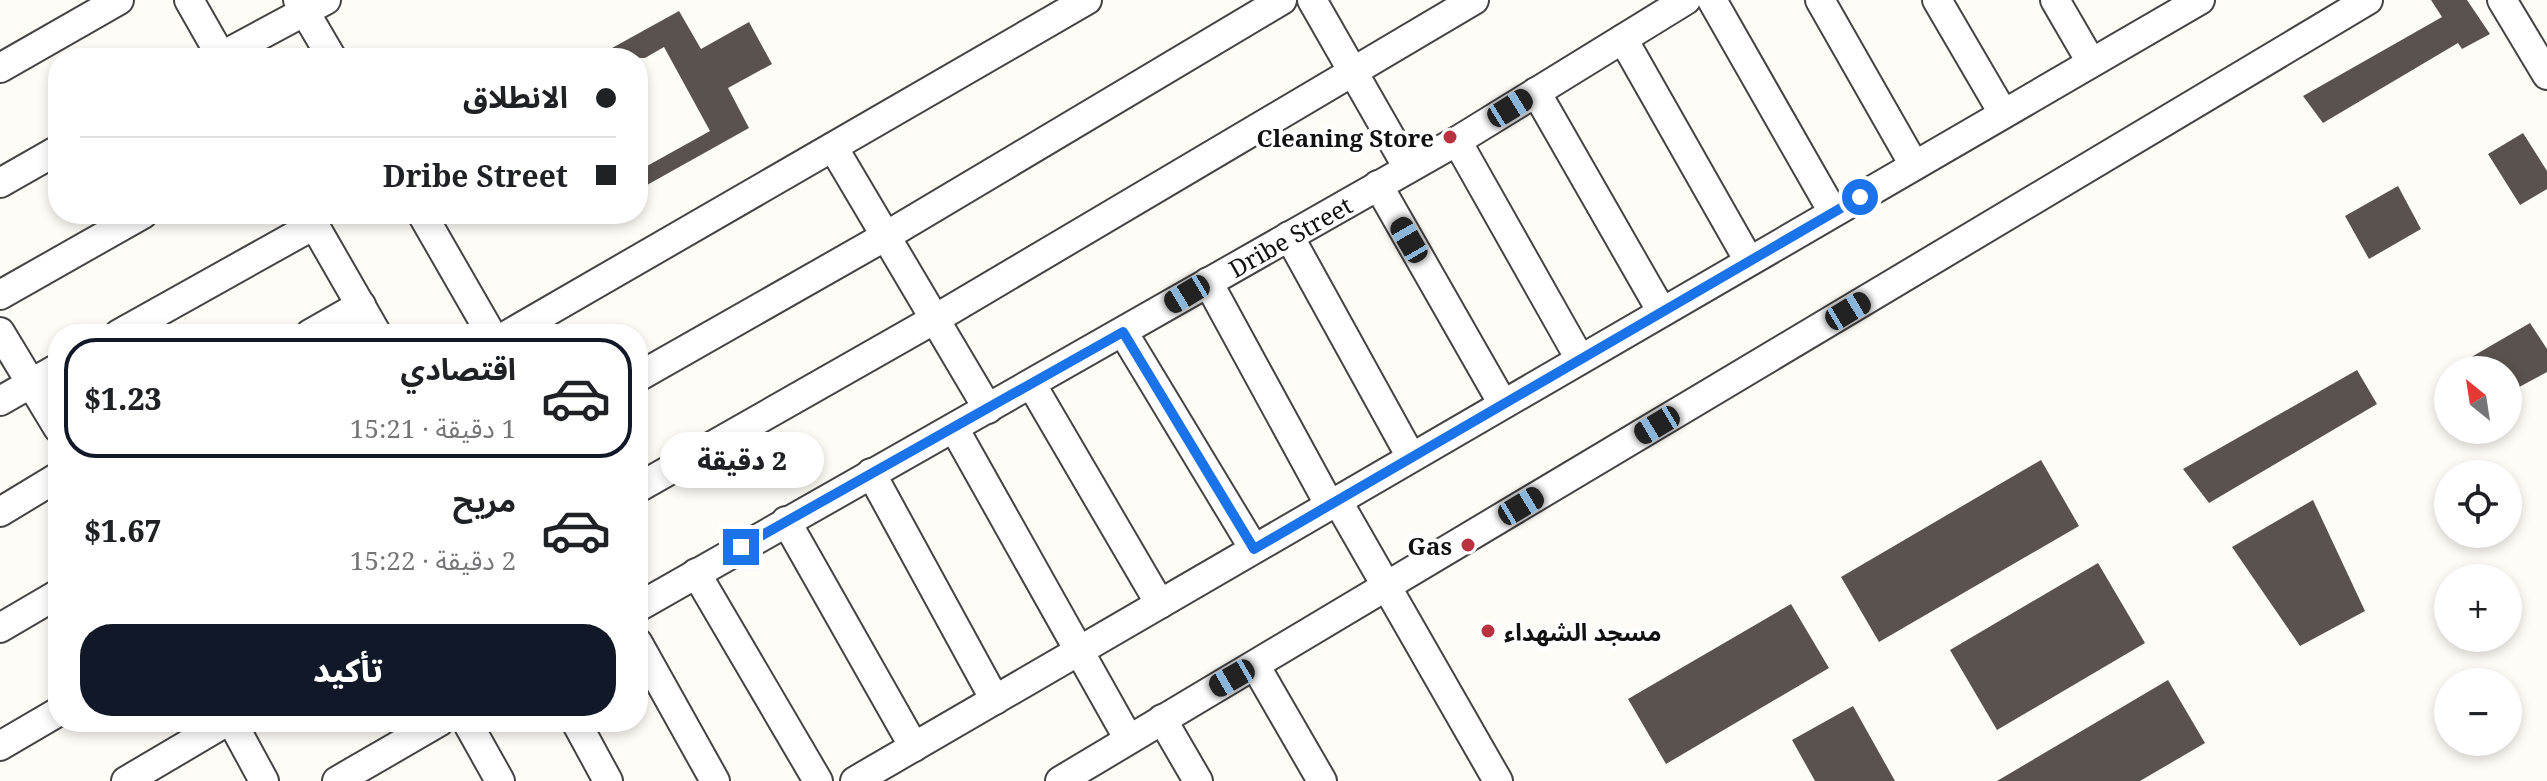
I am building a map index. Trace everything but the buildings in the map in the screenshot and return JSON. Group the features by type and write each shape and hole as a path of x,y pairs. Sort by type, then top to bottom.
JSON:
{"street":[{"path":"0,68 119,0"},
{"path":"189,0 215,48"},
{"path":"526,324 1087,0"},
{"path":"648,371 886,236 1282,0"},
{"path":"1312,0 1408,168"},
{"path":"648,482 935,319 1474,0"},
{"name":"Dribe Street","path":"648,596 696,573 1032,385 1457,141 1686,0"},
{"path":"1712,0 1833,212"},
{"path":"1820,0 1914,165"},
{"path":"1937,0 2003,113"},
{"path":"2055,0 2091,62"},
{"path":"2502,0 2547,75"},
{"path":"1069,779 1128,738 1385,588 2365,1"},
{"path":"235,48 310,4 328,48"},
{"path":"855,781 2091,62 2183,4"},
{"path":"1623,39 1749,261"},
{"path":"1536,92 1662,312"},
{"path":"1457,141 1580,359"},
{"path":"833,147 988,409"},
{"path":"0,183 48,156"},
{"path":"1378,185 1503,404"},
{"path":"0,295 125,224"},
{"path":"136,324 303,224"},
{"path":"314,224 371,324"},
{"path":"428,224 485,324"},
{"path":"1289,236 1411,457"},
{"path":"1208,282 1333,502 1498,781"},
{"path":"328,324 361,305"},
{"path":"0,332 48,413"},
{"path":"1123,332 1254,549"},
{"path":"0,401 48,374"},
{"path":"1032,385 1160,604"},
{"path":"954,428 1128,738"},
{"path":"871,473 995,700"},
{"path":"0,512 48,483"},
{"path":"786,521 914,747"},
{"path":"696,573 818,781"},
{"path":"0,628 48,600"},
{"path":"648,661 715,781"},
{"path":"1255,665 1322,781"},
{"path":"0,746 48,718"},
{"path":"1162,719 1198,781"},
{"path":"126,781 212,732"},
{"path":"235,732 264,781"},
{"path":"337,781 377,771 426,732"},
{"path":"473,732 500,781"},
{"path":"581,732 608,781"}],"place":[{"name":"Cleaning Store","path":"1450,137"},
{"name":"Gas","path":"1468,545"},
{"name":"مسجد الشهداء","path":"1488,631"}],"route":[{"path":"741,547 1123,332 1254,549 1860,197"}]}
